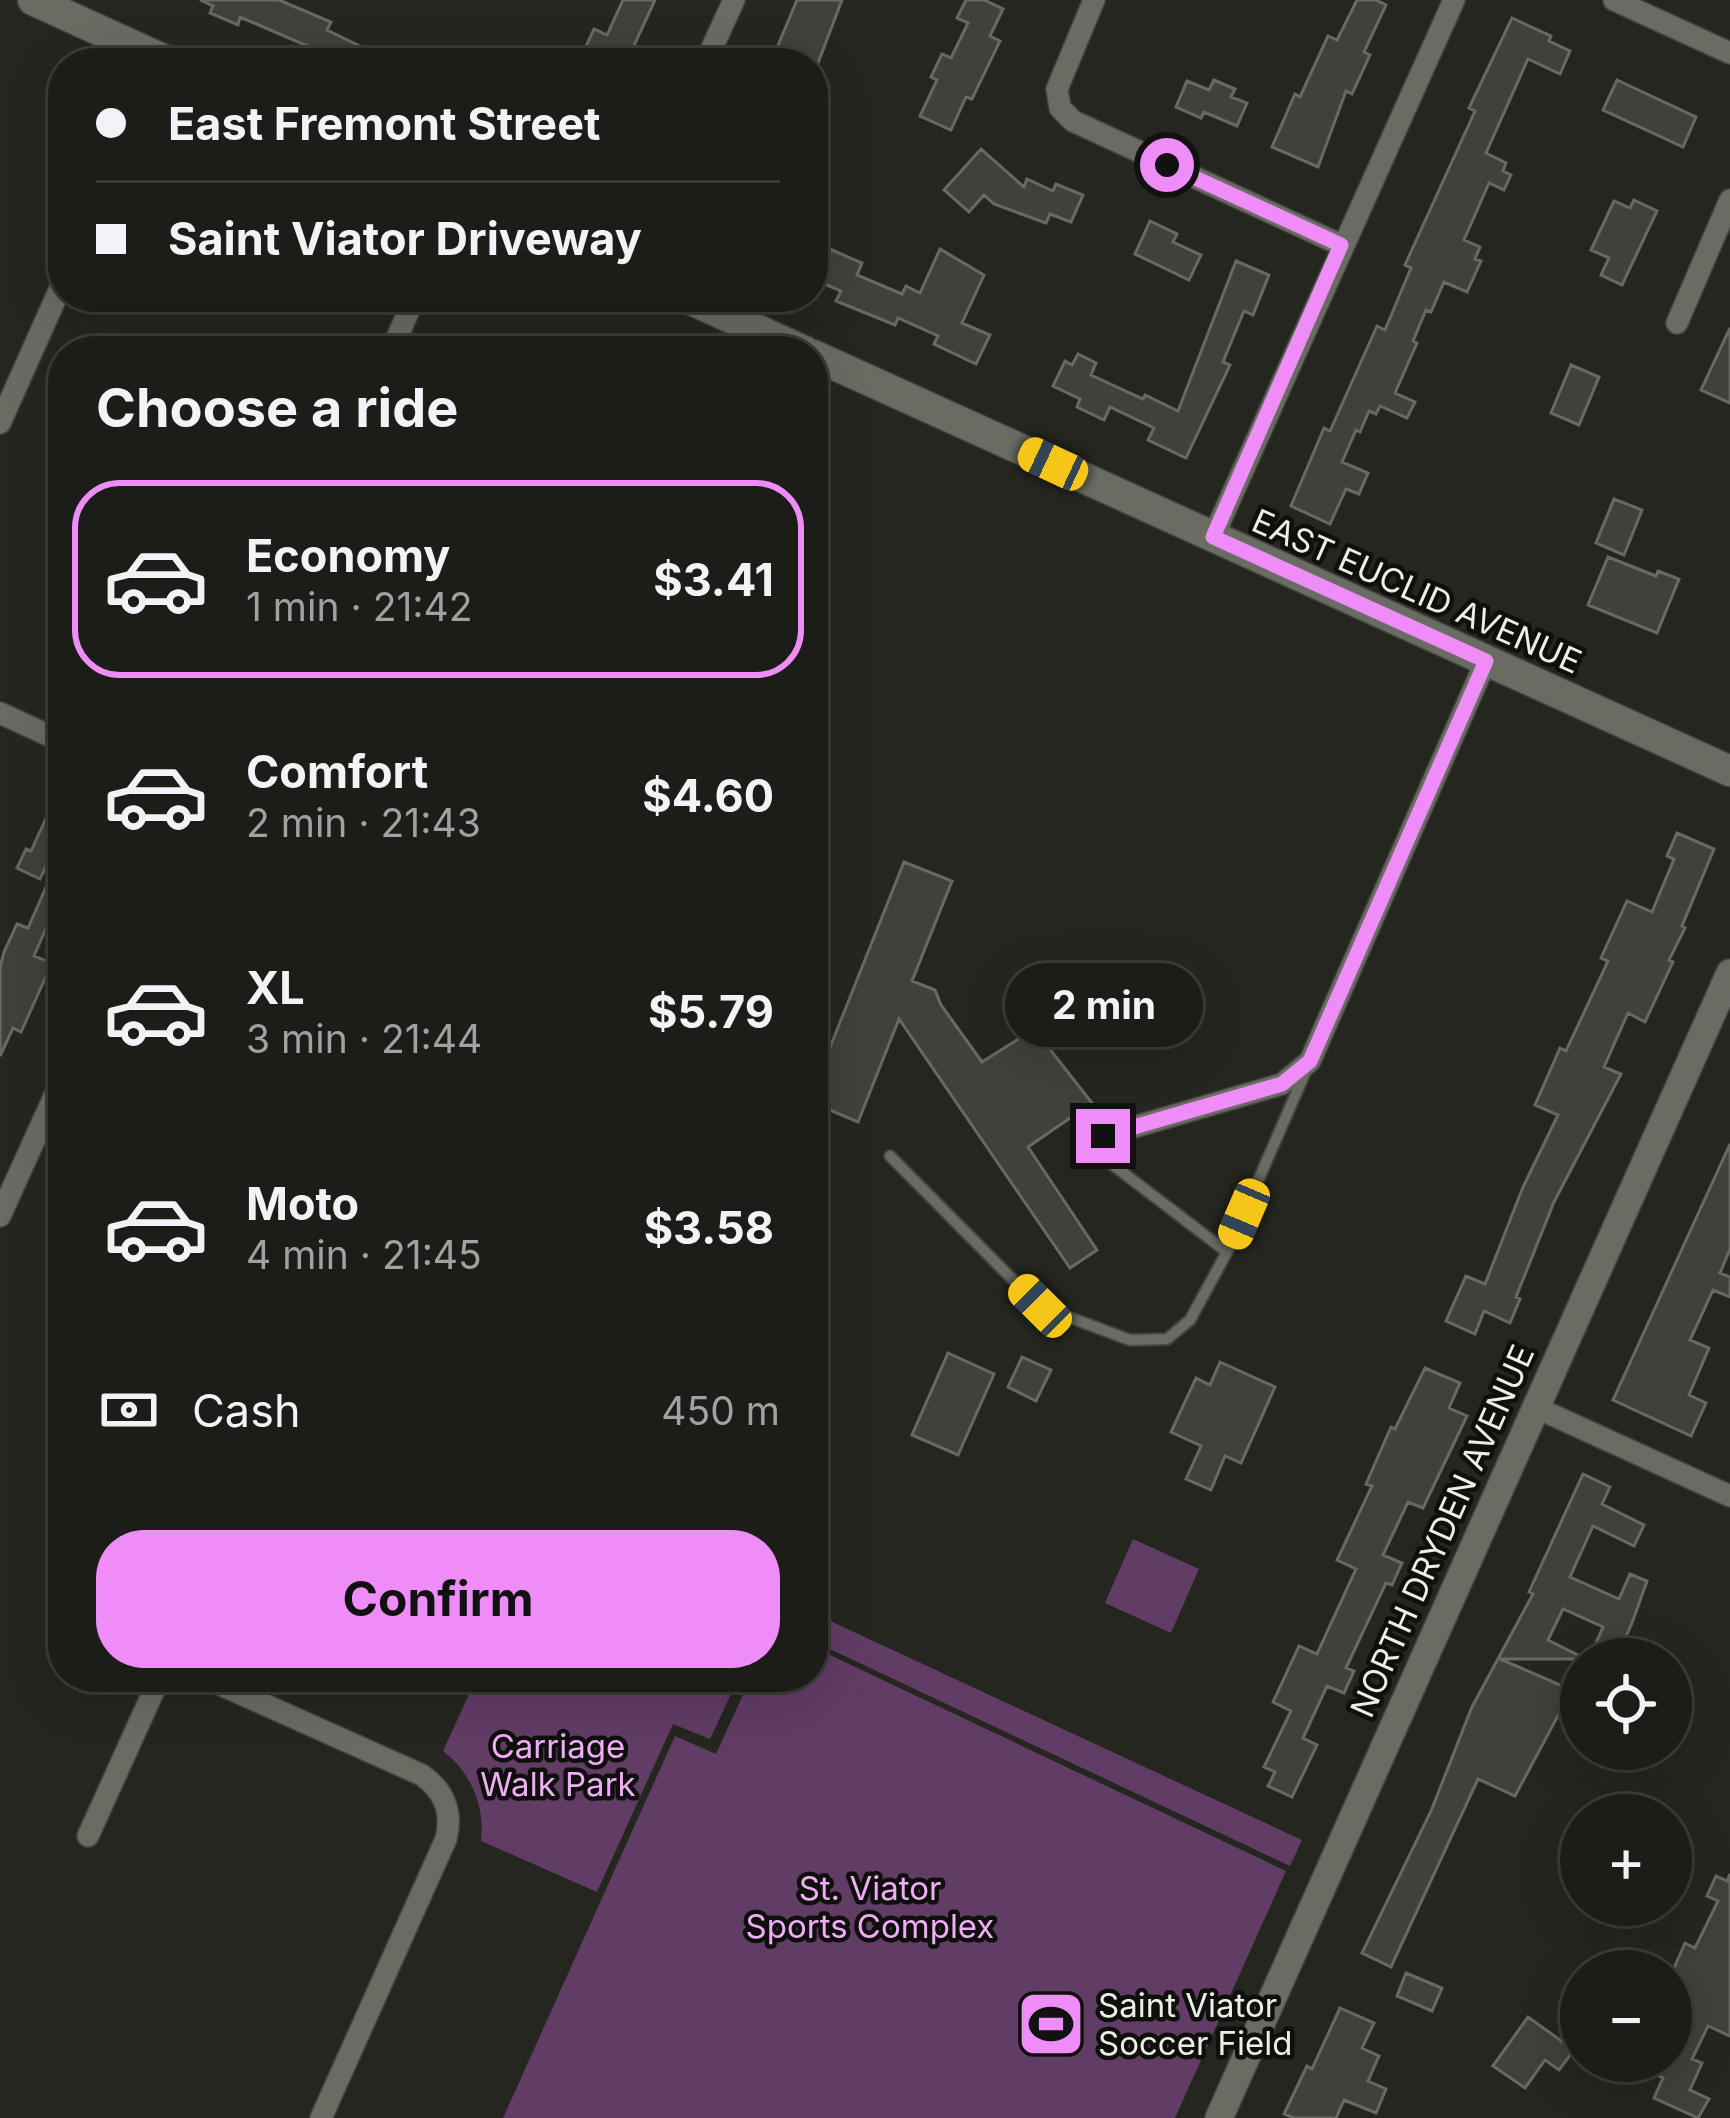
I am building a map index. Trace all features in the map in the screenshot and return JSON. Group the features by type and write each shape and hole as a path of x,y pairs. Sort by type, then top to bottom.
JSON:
{"main road":[{"path":"33,0 135,48"},
{"path":"709,312 746,336"},
{"name":"EAST EUCLID AVENUE","path":"828,362 1730,771"}],"street":[{"path":"712,48 734,0"},
{"path":"1094,0 1063,68 1057,89 1060,108 1090,130 1341,245"},
{"path":"1213,537 1454,0"},
{"path":"1614,0 1730,53"},
{"path":"1677,323 1730,200"},
{"path":"0,423 50,312"},
{"path":"1103,1136 1282,1084 1310,1061 1486,661"},
{"path":"0,713 48,735"},
{"name":"NORTH DRYDEN AVENUE","path":"1219,2118 1730,974"},
{"path":"0,1216 48,1110"},
{"path":"1537,1408 1730,1496"},
{"path":"88,1835 153,1692"},
{"path":"237,1692 422,1775 446,1800 450,1823 446,1839 321,2118"}],"lane":[{"path":"890,1156 1040,1306 1130,1340 1167,1339 1190,1320 1227,1252 1310,1061"},
{"path":"1103,1136 1096,1153 1227,1252"}],"green space":[{"path":"1133,1539 1199,1569 1171,1633 1105,1603"},
{"path":"828,1620 1302,1840 1290,1866 828,1648"},
{"name":"St. Viator Sports Complex","path":"828,1654 1286,1871 1175,2118 503,2118 675,1736 716,1754 744,1692 828,1692"},
{"name":"Carriage Walk Park","path":"470,1692 732,1692 710,1739 673,1724 597,1892 481,1841 481,1815 474,1791 443,1751"}],"building":[{"path":"200,0 279,0 331,22 327,30 364,48 312,48 240,17 238,25 210,13 213,6"},
{"path":"623,0 655,0 633,48 585,48 594,29 607,35"},
{"path":"797,0 842,0 824,48 777,48"},
{"path":"966,0 984,0 1003,9 990,36 1000,41 951,130 920,116 937,80 931,77 942,54 951,58 968,23 957,18"},
{"path":"1357,0 1386,5 1364,52 1370,55 1352,94 1346,91 1318,167 1272,147 1328,36 1337,40"},
{"path":"1512,18 1551,36 1549,41 1570,51 1560,74 1528,59 1486,153 1506,163 1503,171 1511,175 1504,190 1489,183 1464,240 1480,247 1475,259 1481,261 1467,292 1444,282 1431,312 1426,310 1395,393 1415,402 1407,418 1380,406 1376,414 1369,411 1360,432 1356,430 1342,462 1368,473 1359,494 1346,489 1330,524 1291,506 1324,428 1330,431 1377,326 1385,330 1411,268 1405,265 1475,111 1469,108"},
{"path":"1214,80 1235,89 1231,97 1247,103 1237,126 1176,107 1187,81 1209,90"},
{"path":"1617,80 1696,117 1683,147 1603,110"},
{"path":"981,149 1024,187 1027,179 1053,191 1056,184 1083,195 1071,222 1050,214 1046,223 994,204 984,195 969,212 944,190"},
{"path":"1634,200 1657,211 1622,285 1601,275 1609,258 1591,250 1614,201 1630,208"},
{"path":"1150,221 1177,234 1173,242 1201,255 1189,280 1135,254"},
{"path":"828,248 862,263 857,275 902,294 906,286 920,293 940,249 984,275 962,323 990,335 976,364 934,344 938,336 898,318 895,325 836,301 841,291 828,285"},
{"path":"1236,261 1269,275 1253,315 1244,311 1223,362 1230,365 1186,458 1148,440 1154,428 1110,407 1104,420 1077,407 1080,399 1053,386 1065,361 1072,365 1078,354 1096,363 1091,375 1178,411"},
{"path":"1730,328 1730,403 1701,390"},
{"path":"1571,365 1599,377 1579,425 1551,413"},
{"path":"1614,499 1642,510 1624,555 1596,543"},
{"path":"1608,557 1656,576 1658,571 1679,579 1657,633 1588,605"},
{"path":"48,814 48,862 40,879 17,868 26,849 31,851"},
{"path":"1677,833 1714,849 1669,960 1673,962 1645,1022 1628,1013 1604,1067 1621,1074 1554,1202 1510,1323 1484,1311 1475,1334 1446,1321 1466,1276 1485,1284 1558,1115 1535,1105 1608,961 1601,958 1627,901 1652,912 1674,859 1667,856"},
{"path":"904,862 952,881 912,981 935,990 982,1062 1034,1029 1092,1103 1028,1147 1097,1250 1070,1268 899,1019 858,1122 828,1109 828,1052"},
{"path":"48,883 48,924 34,956 48,961 48,972 21,1032 13,1028 0,1056 0,968 17,924 28,928"},
{"path":"1730,1144 1730,1249 1720,1273 1730,1277 1730,1297 1713,1290 1690,1340 1709,1348 1689,1395 1706,1403 1691,1436 1613,1400"},
{"path":"948,1353 994,1374 958,1455 912,1435"},
{"path":"1022,1357 1051,1370 1036,1401 1008,1387"},
{"path":"1220,1362 1275,1387 1241,1463 1225,1456 1211,1490 1186,1479 1201,1446 1171,1432 1196,1378 1210,1385"},
{"path":"1425,1368 1460,1383 1449,1408 1467,1416 1423,1508 1408,1502 1383,1555 1402,1563 1392,1585 1386,1583 1346,1668 1354,1671 1344,1693 1327,1686 1303,1738 1317,1745 1292,1797 1268,1786 1275,1772 1264,1767 1291,1711 1273,1702 1299,1646 1317,1654 1356,1569 1337,1560 1372,1486 1366,1484 1391,1427 1395,1429"},
{"path":"1583,1474 1610,1487 1602,1504 1644,1525 1634,1546 1593,1526 1570,1577 1619,1599 1630,1574 1647,1581 1625,1638 1598,1638 1603,1627 1563,1609 1548,1640 1560,1646 1560,1659 1500,1659 1560,1685 1560,1712 1515,1796 1478,1779 1391,1967 1362,1953 1431,1811 1472,1707 1533,1594 1529,1592"},
{"path":"1730,1874 1730,2036 1708,2026 1692,2059 1692,1950 1682,1950 1685,1943 1695,1948 1718,1901 1707,1896 1716,1876 1727,1881"},
{"path":"1406,1973 1442,1988 1432,2011 1397,1996"},
{"path":"1340,2008 1374,2023 1362,2048 1379,2056 1368,2081 1386,2089 1376,2113 1344,2100 1336,2118 1284,2114 1307,2066 1312,2069"},
{"path":"1528,2017 1560,2040 1560,2069 1545,2060 1525,2088 1493,2066"},
{"path":"1692,2059 1702,2063 1690,2090 1709,2099 1698,2118 1654,2098 1661,2082 1692,2082"}],"place":[{"name":"Saint Viator Soccer Field","path":"1051,2024"}],"route":[{"path":"1103,1136 1282,1084 1310,1061 1486,661 1213,537 1341,245 1167,165"}]}
